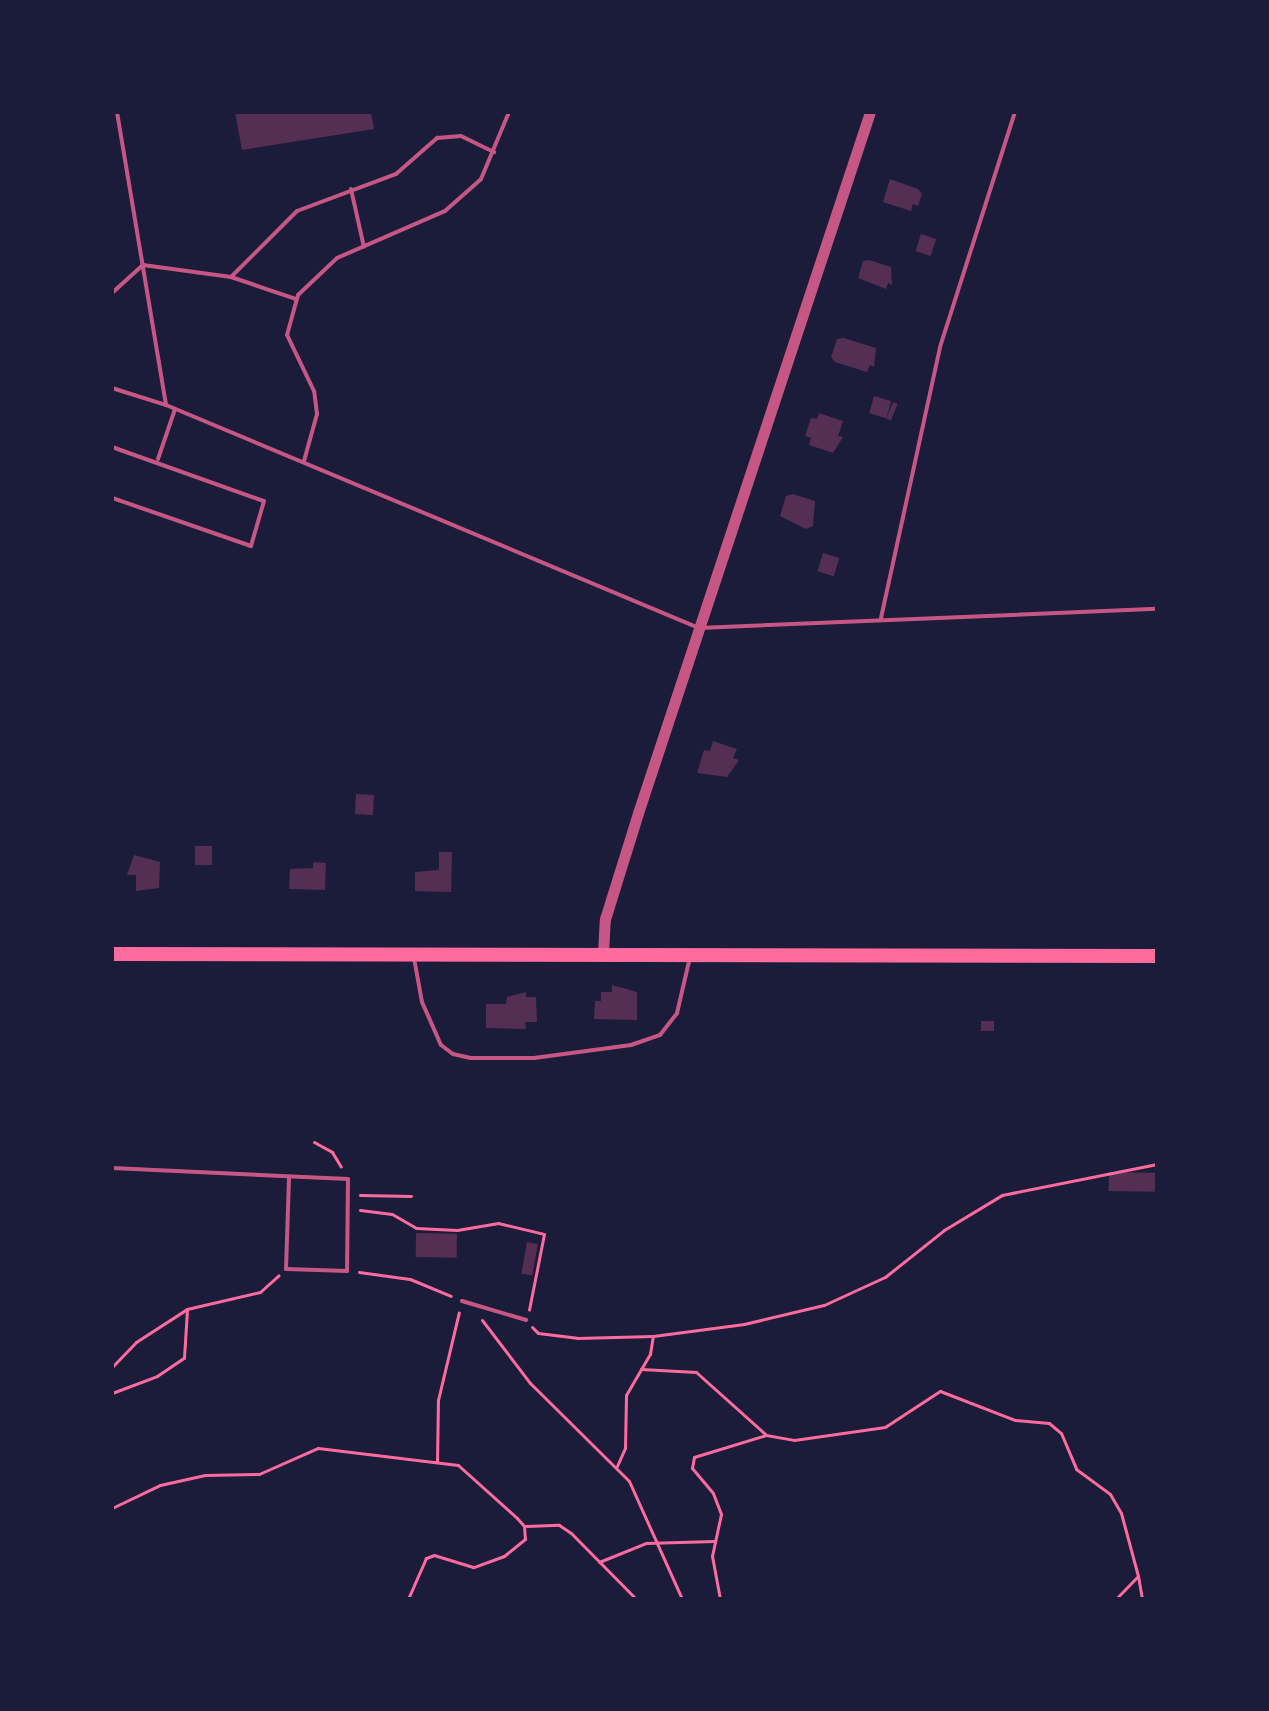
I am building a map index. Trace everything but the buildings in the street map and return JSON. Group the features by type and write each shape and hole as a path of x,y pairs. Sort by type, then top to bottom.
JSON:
{"highway":[{"path":"112,954 1157,956"}],"street":[{"path":"603,954 611,899 870,112"}],"lane":[{"path":"117,112 166,405"},
{"path":"304,461 317,414 314,391 287,335 296,299 337,258 445,211 481,179 509,112"},
{"path":"881,618 940,347 1015,112"},
{"path":"231,277 297,211 396,174 447,134 494,152"},
{"path":"351,189 364,247"},
{"path":"112,293 143,265 231,277 296,299"},
{"path":"112,388 166,405 304,461 699,628 881,618 1157,609"},
{"path":"157,460 175,409"},
{"path":"112,447 157,460 264,501 251,546 112,498"},
{"path":"414,955 422,1002 441,1045 453,1054 471,1058 519,1058 589,1053 660,1035 677,1013 690,954"},
{"path":"112,1168 348,1179 347,1271 286,1269 289,1177"},
{"path":"462,1301 526,1320"}],"path":[{"path":"314,1142 339,1161 343,1179"},
{"path":"348,1209 392,1214 416,1228 457,1230 498,1223 544,1234 526,1320 538,1333 653,1336 744,1324 824,1305 885,1277 944,1230 1002,1195 1157,1164"},
{"path":"348,1194 411,1196"},
{"path":"112,1367 136,1342 187,1309 260,1292 286,1269"},
{"path":"347,1271 410,1279 462,1301 488,1326 530,1383 617,1466 660,1543 682,1599"},
{"path":"437,1462 438,1400 462,1301"},
{"path":"112,1393 157,1376 184,1358 187,1309"},
{"path":"617,1466 625,1448 626,1395 641,1369 653,1336"},
{"path":"641,1369 696,1372 766,1435"},
{"path":"720,1599 714,1541 719,1504 691,1464 694,1457 766,1435 794,1440 885,1427 900,1422 940,1391 1015,1420 1049,1423 1061,1433 1076,1469 1110,1494 1121,1513 1142,1599"},
{"path":"112,1508 160,1485 205,1475 259,1474 318,1448 437,1462 468,1471 524,1526 559,1525 636,1599"},
{"path":"408,1599 426,1558 434,1555 461,1567 485,1564 522,1543 524,1526"},
{"path":"599,1562 627,1548 714,1541"},
{"path":"1116,1599 1138,1576"}]}
